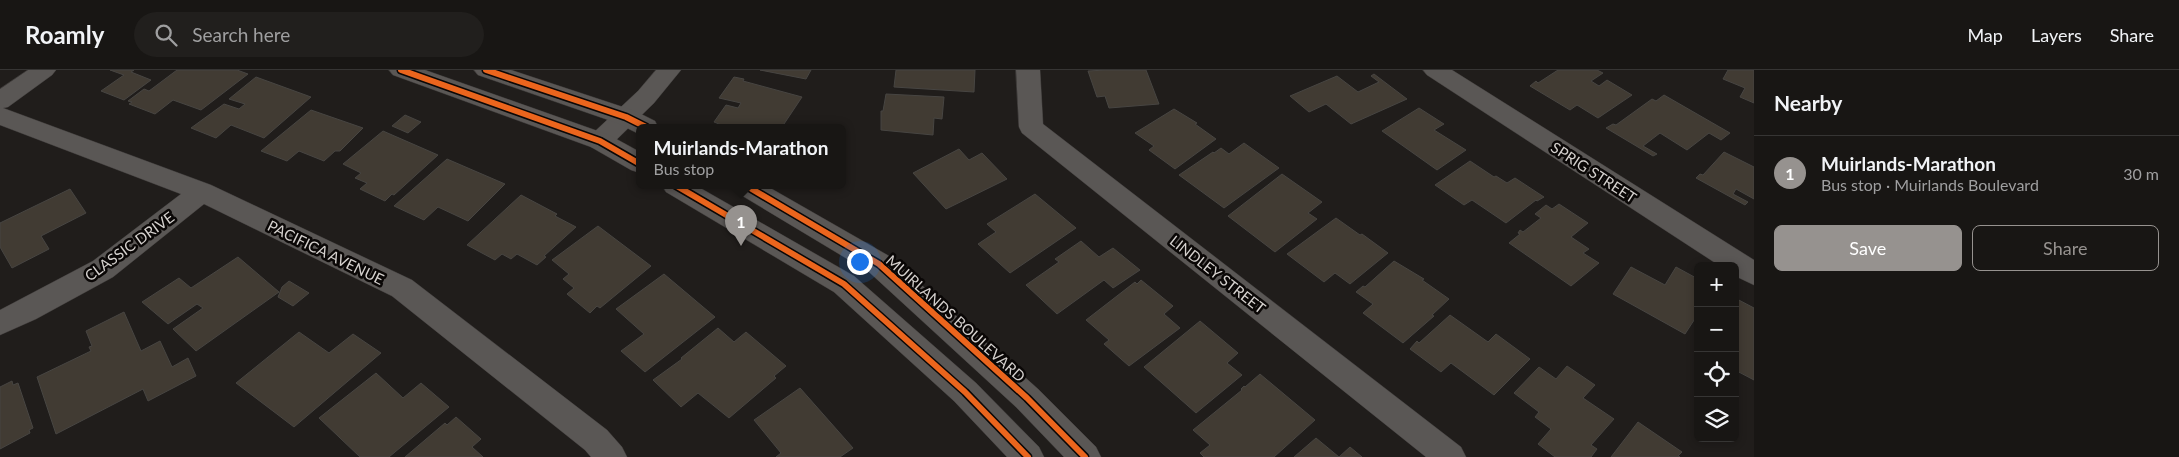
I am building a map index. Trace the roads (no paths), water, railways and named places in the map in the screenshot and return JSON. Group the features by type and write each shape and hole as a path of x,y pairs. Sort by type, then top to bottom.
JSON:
{"street":[{"path":"0,101 44,70"},
{"path":"401,70 600,141 636,162"},
{"path":"486,70 636,122"},
{"path":"600,141 636,122 669,70"},
{"name":"LINDLEY STREET","path":"1028,70 1031,126 1450,457"},
{"name":"SPRIG STREET","path":"1435,70 1754,274"},
{"name":"PACIFICA AVENUE","path":"0,116 202,192 402,288 596,440 611,457"},
{"path":"682,189 844,284 965,392 1028,457"},
{"name":"MUIRLANDS BOULEVARD","path":"752,189 879,264 1027,398 1085,457"},
{"name":"CLASSIC DRIVE","path":"0,323 26,311 103,268 202,192"}],"place":[{"name":"Muirlands-Marathon","path":"741,246"}]}
